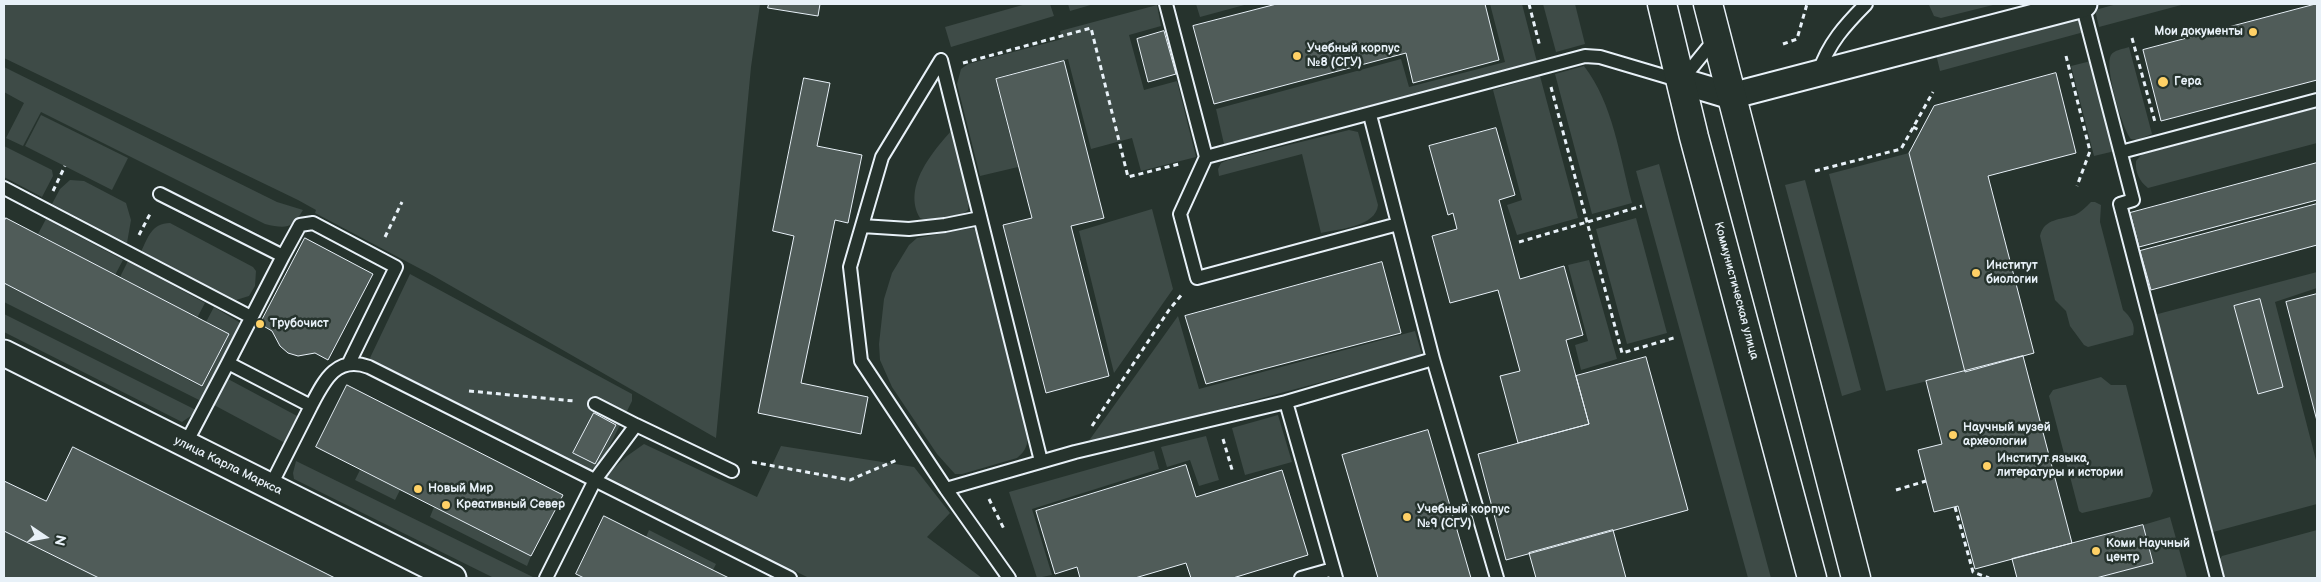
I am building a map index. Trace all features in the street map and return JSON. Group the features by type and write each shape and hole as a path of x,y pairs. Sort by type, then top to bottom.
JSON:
{"main road":[{"name":"Коммунистическая улица","path":"1662,4 1697,146 1812,578"},
{"path":"1708,4 1856,578"}],"street":[{"path":"1681,81 1731,96 2083,4"},
{"name":"улица Карла Маркса","path":"4,353 453,578"}],"lane":[{"path":"1166,4 1206,157 1180,214 1197,278 1398,224"},
{"path":"1819,72 1825,53 1843,26 1866,4"},
{"path":"2083,4 2133,200 2120,204 2217,578"},
{"path":"1206,157 1370,115 1585,56 1600,57 1681,81 1716,37"},
{"path":"1009,578 946,489 861,361 850,268 882,157 941,60 1041,461"},
{"path":"2121,152 2317,100"},
{"path":"1370,115 1433,359 1497,578"},
{"path":"4,188 251,316"},
{"path":"160,194 283,256"},
{"path":"862,226 909,229 945,225 980,218"},
{"path":"185,445 300,225 313,223 396,267 349,364 331,374 311,406 270,487"},
{"path":"946,489 1075,452 1286,402 1433,359"},
{"path":"228,363 311,406"},
{"path":"349,364 369,367 790,578"},
{"path":"1286,402 1335,573 1301,578"},
{"path":"595,404 732,471"},
{"path":"546,578 595,480 636,425"}],"path":[{"path":"1529,4 1622,353 1677,337"},
{"path":"1782,44 1797,39 1806,4"},
{"path":"958,64 1091,28 1128,177 1206,157"},
{"path":"2132,38 2160,142"},
{"path":"2066,56 2090,151 2077,186"},
{"path":"1815,171 1901,149 1933,92"},
{"path":"1914,127 1921,131"},
{"path":"52,192 65,166"},
{"path":"375,256 402,202"},
{"path":"1519,242 1642,206"},
{"path":"1075,452 1169,310 1197,278"},
{"path":"423,394 473,390 595,404"},
{"path":"1222,436 1233,473"},
{"path":"744,461 850,480 921,449"},
{"path":"1896,490 1926,481"},
{"path":"1955,507 1973,572 1989,578"}],"shaded area":[{"path":"4,4 760,4 751,67 716,438 432,275 315,213 316,210 298,200 4,58"},
{"path":"1026,4 1050,4 1054,16 951,47 945,27"},
{"path":"1068,4 1094,4 1070,11"},
{"path":"1196,4 1248,4 1200,17"},
{"path":"1490,4 1522,4 1537,62 1224,144 1216,109 1401,59 1409,87 1505,62"},
{"path":"1543,4 1575,4 1585,44 1556,52"},
{"path":"1997,4 1941,18 1934,16 1929,5"},
{"path":"2117,4 2185,4 2099,27 2095,10"},
{"path":"1157,5 1161,26 1129,35 1144,90 1177,81 1196,157 1141,171 1132,138 1091,149 1068,59 995,78 1018,167 980,176 957,84 961,69 968,64 1062,39 1060,31"},
{"path":"2079,14 2084,32 1940,71 1936,54"},
{"path":"2129,47 2152,134 2137,140 2131,139 2123,123 2112,84 2109,61 2112,53"},
{"path":"2091,61 2115,151 2094,156 2071,66"},
{"path":"1584,66 1594,81 1609,114 1632,203 1592,214 1555,74"},
{"path":"4,67 277,202 303,210 295,221 288,226 278,227 265,224 41,112 23,146 6,138 24,103 4,92"},
{"path":"1540,76 1578,218 1517,235 1507,205 1522,200 1493,90"},
{"path":"2317,108 2317,143 2148,188 2138,176 2136,161 2142,154"},
{"path":"41,115 128,158 112,190 25,146"},
{"path":"953,129 969,198 968,210 963,214 926,220 920,218 915,206 917,182 929,159"},
{"path":"1349,130 1358,132 1378,205 1376,212 1371,218 1355,226 1321,233 1302,154 1219,176 1218,169 1221,163 1228,160"},
{"path":"4,146 52,170 53,176 42,197 4,177"},
{"path":"1909,153 1965,372 1886,391 1829,174"},
{"path":"1659,164 1771,578 1748,578 1636,171"},
{"path":"70,180 84,181 126,203 131,220 127,243 52,204 60,189"},
{"path":"1805,180 1861,390 1842,396 1785,185"},
{"path":"2091,202 2101,205 2100,222 2123,310 2132,321 2134,331 2133,335 2088,347 2084,345 2070,326 2066,311 2055,300 2040,236 2042,230 2049,223 2075,215"},
{"path":"1152,209 1173,289 1114,373 1079,231"},
{"path":"1636,218 1667,333 1627,344 1596,229"},
{"path":"46,219 123,260 115,275 38,234"},
{"path":"170,223 253,267 256,271 255,286 249,296 236,300 141,252 155,228 159,225"},
{"path":"972,228 976,230 1028,437 1024,450 1017,458 962,474 955,474 937,454 892,387 880,360 879,344 884,299 892,273 909,245 917,238"},
{"path":"1589,260 1617,359 1581,370 1575,345 1588,341 1568,265"},
{"path":"128,261 205,303 197,318 120,277"},
{"path":"2317,272 2317,288 2275,302 2317,464 2317,504 2213,532 2210,531 2154,315"},
{"path":"410,274 632,394 632,401 603,459 597,466 585,470 369,360"},
{"path":"4,283 202,387 229,335 206,322 214,307 242,324 205,403 4,302"},
{"path":"4,314 198,411 182,422 4,332"},
{"path":"1178,316 1199,389 1415,331 1422,355 1162,425 1088,442"},
{"path":"2101,377 2111,385 2126,385 2153,491 2150,497 2082,513 2079,511 2049,396 2053,390"},
{"path":"228,379 299,417 285,443 214,405"},
{"path":"1278,415 1292,462 1245,475 1232,428"},
{"path":"1206,436 1219,480 1199,486 1190,460 1167,467 1161,447"},
{"path":"644,444 757,497 781,446 914,467 950,513 927,537 982,578 809,578 604,477 627,456"},
{"path":"1154,451 1159,469 1032,509 1052,575 1037,578 1009,492"},
{"path":"296,461 535,578 494,578 294,479 293,473"},
{"path":"360,470 400,490 395,500 355,480"},
{"path":"434,507 531,556 527,566 430,517"},
{"path":"2170,517 2187,578 2096,578 2153,563 2143,525"},
{"path":"649,530 716,564 713,570 646,537"},
{"path":"2317,530 2317,578 2223,578 2219,560 2222,556"},
{"path":"4,531 99,578 4,578"}],"building":[{"path":"769,4 820,4 818,16 768,8"},
{"name":"Учебный корпус №8 (СГУ)","path":"1277,4 1485,4 1499,60 1413,83 1406,53 1214,104 1193,26"},
{"path":"2317,4 2317,80 2161,121 2143,50"},
{"path":"1164,31 1176,74 1148,82 1137,39"},
{"path":"1064,61 1104,218 1071,226 1109,376 1046,393 1003,225 1032,218 996,79"},
{"name":"Институт биологии","path":"2056,73 2076,153 1988,176 2034,353 1965,372 1909,153 1934,106"},
{"path":"804,78 830,83 817,146 862,155 848,223 835,220 801,383 868,397 861,434 758,413 794,236 773,231"},
{"path":"1496,128 1515,195 1499,200 1520,279 1564,266 1583,335 1566,340 1589,424 1518,443 1500,376 1520,371 1498,290 1450,303 1432,236 1457,229 1453,213 1448,215 1429,146"},
{"path":"2317,163 2317,200 2139,247 2130,213"},
{"path":"2317,204 2317,245 2151,290 2140,251"},
{"path":"6,218 229,334 202,386 4,283 4,222"},
{"path":"305,238 373,274 328,360 315,353 298,356 288,353 280,346 272,331 260,324"},
{"path":"1382,262 1401,333 1206,384 1185,316"},
{"path":"2317,294 2317,421 2286,302"},
{"path":"2260,299 2283,387 2258,394 2234,306"},
{"name":"Институт языка, литературы и истории","path":"2023,356 2072,543 1975,569 1958,506 1934,512 1918,450 1942,444 1926,381"},
{"path":"1646,357 1688,510 1506,560 1478,454 1589,424 1576,376"},
{"path":"347,385 563,495 531,556 316,447"},
{"path":"594,413 616,425 595,464 573,453"},
{"name":"Учебный корпус №9 (СГУ)","path":"1428,430 1471,578 1378,578 1342,455"},
{"path":"73,447 335,578 99,578 4,531 4,481 46,501"},
{"path":"1186,465 1196,497 1282,470 1308,555 1233,578 1191,578 1186,563 1135,578 1080,578 1077,567 1055,574 1036,511"},
{"path":"604,516 729,578 584,578 576,574"},
{"name":"Коми Научный центр","path":"2143,525 2153,563 2096,578 2017,578 2012,559"},
{"path":"1613,530 1626,578 1536,578 1529,553"}],"place":[{"name":"Мои документы","path":"2253,32"},
{"name":"Учебный корпус №8 (СГУ)","path":"1297,56"},
{"name":"Гера","path":"2163,82"},
{"name":"Институт биологии","path":"1976,273"},
{"name":"Трубочист","path":"260,324"},
{"name":"Научный музей археологии","path":"1953,435"},
{"name":"Институт языка, литературы и истории","path":"1987,466"},
{"name":"Новый Мир","path":"418,489"},
{"name":"Креативный Север","path":"446,505"},
{"name":"Учебный корпус №9 (СГУ)","path":"1407,517"},
{"name":"Коми Научный центр","path":"2096,551"}]}
